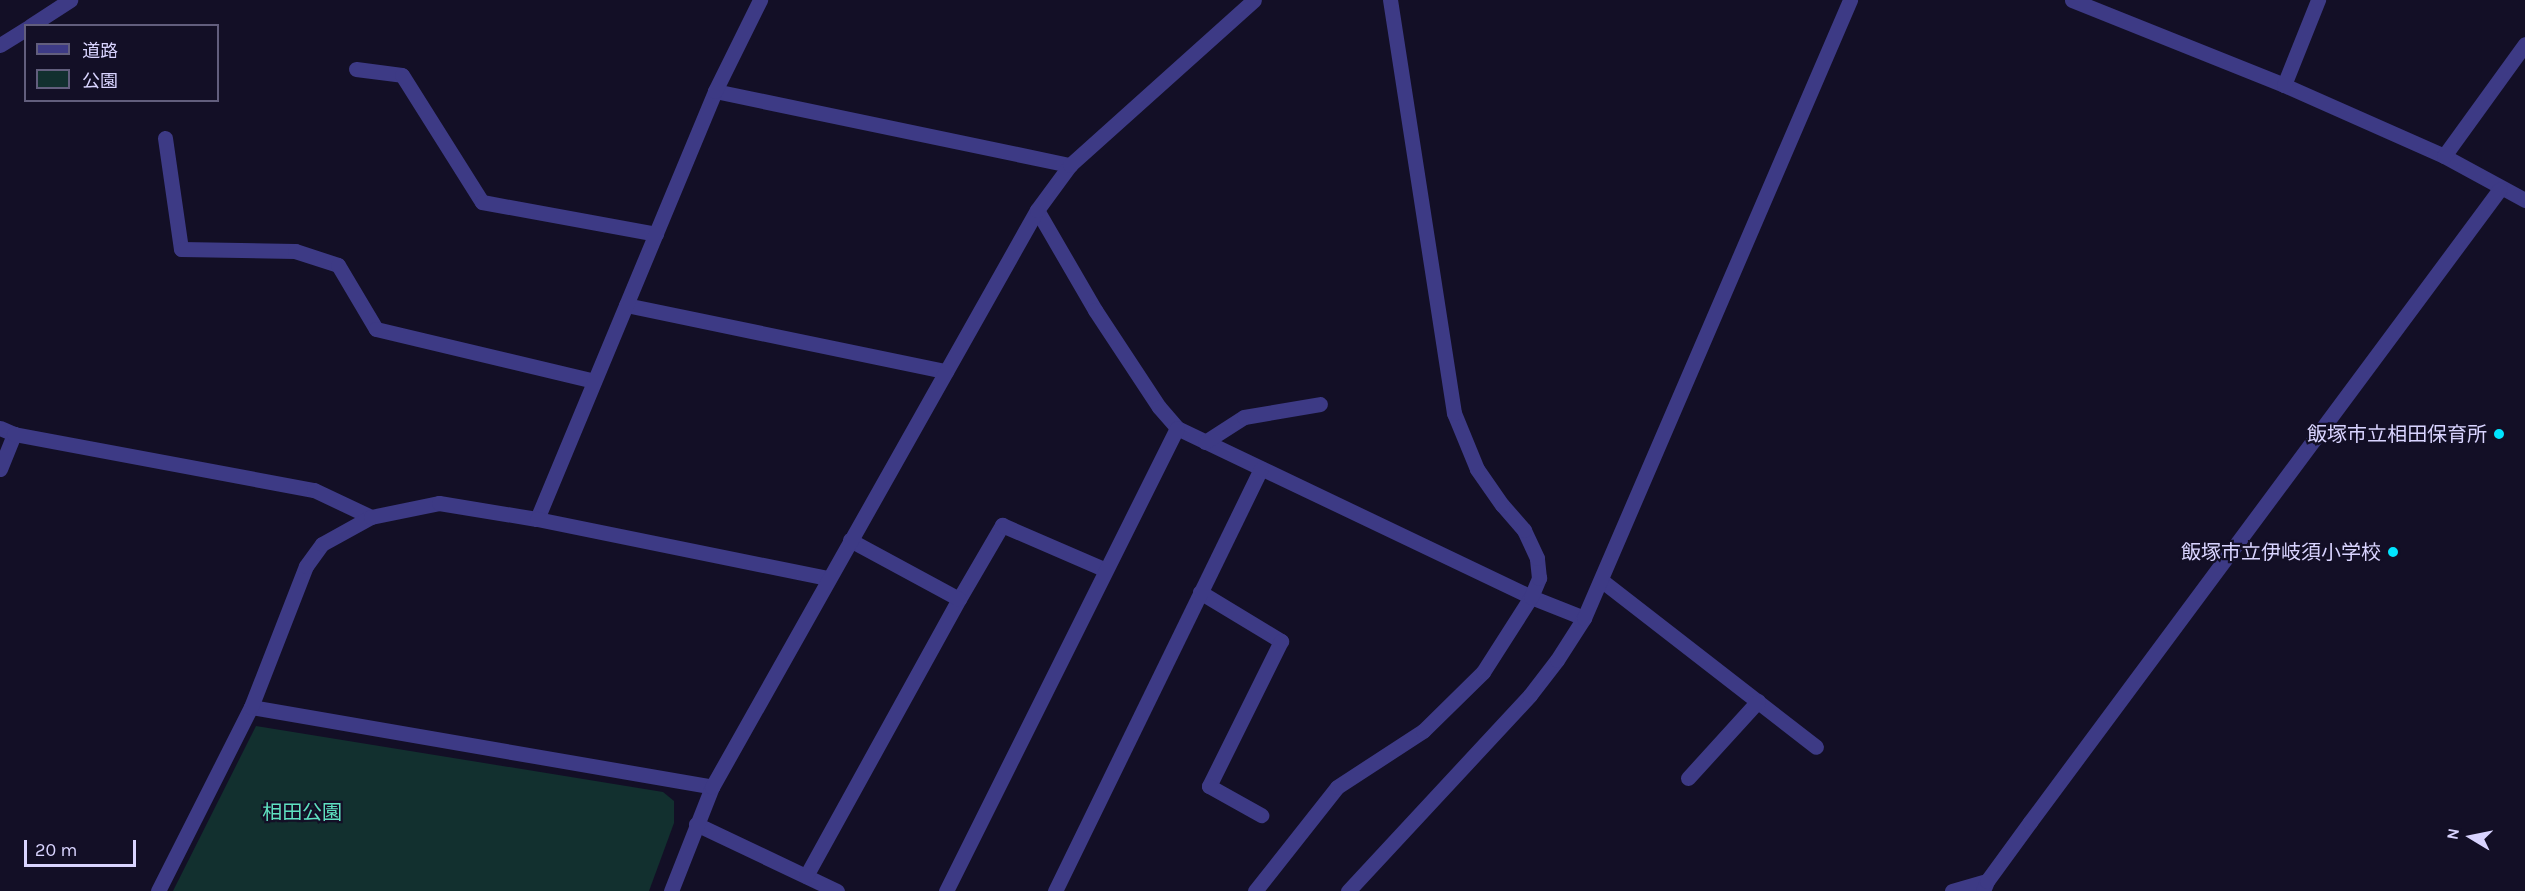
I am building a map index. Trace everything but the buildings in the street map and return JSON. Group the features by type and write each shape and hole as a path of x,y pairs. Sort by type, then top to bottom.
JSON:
{"street":[{"path":"33,24 70,0"},
{"path":"537,519 715,91 760,0"},
{"path":"671,891 712,787 828,578 1038,210 1070,165 1254,0"},
{"path":"1255,891 1337,787 1423,731 1483,672 1531,597 1539,578 1537,558 1524,530 1502,505 1477,469 1454,413 1390,0"},
{"path":"1348,891 1530,695 1557,660 1584,618 1850,0"},
{"path":"2072,0 2284,85 2444,156 2500,189 2525,200"},
{"path":"2284,85 2318,0"},
{"path":"0,45 24,30"},
{"path":"2444,156 2525,44"},
{"path":"357,69 402,75 482,202 656,234"},
{"path":"715,91 1070,165"},
{"path":"165,138 181,249 295,252 306,255 338,266 376,329 594,381"},
{"path":"1952,891 1985,886 2500,189"},
{"path":"1038,210 1095,310 1159,407 1177,428 1531,597 1584,618"},
{"path":"626,304 946,371"},
{"path":"1205,442 1244,417 1320,404"},
{"path":"946,891 1177,428"},
{"path":"0,469 7,431 314,490 371,518"},
{"path":"1055,891 1261,468"},
{"path":"158,891 251,706 306,566 322,544 371,518 439,503 537,519 828,578"},
{"path":"806,876 1002,525 1106,570"},
{"path":"850,540 959,600"},
{"path":"1601,580 1816,747"},
{"path":"1200,592 1281,641 1209,786 1261,815"},
{"path":"1688,778 1758,702"},
{"path":"251,706 712,787"},
{"path":"696,824 837,891"}],"green space":[{"name":"相田公園","path":"256,726 663,792 674,801 674,823 649,891 173,891"}],"place":[{"name":"飯塚市立相田保育所","path":"2499,434"},
{"name":"飯塚市立伊岐須小学校","path":"2393,552"}]}
